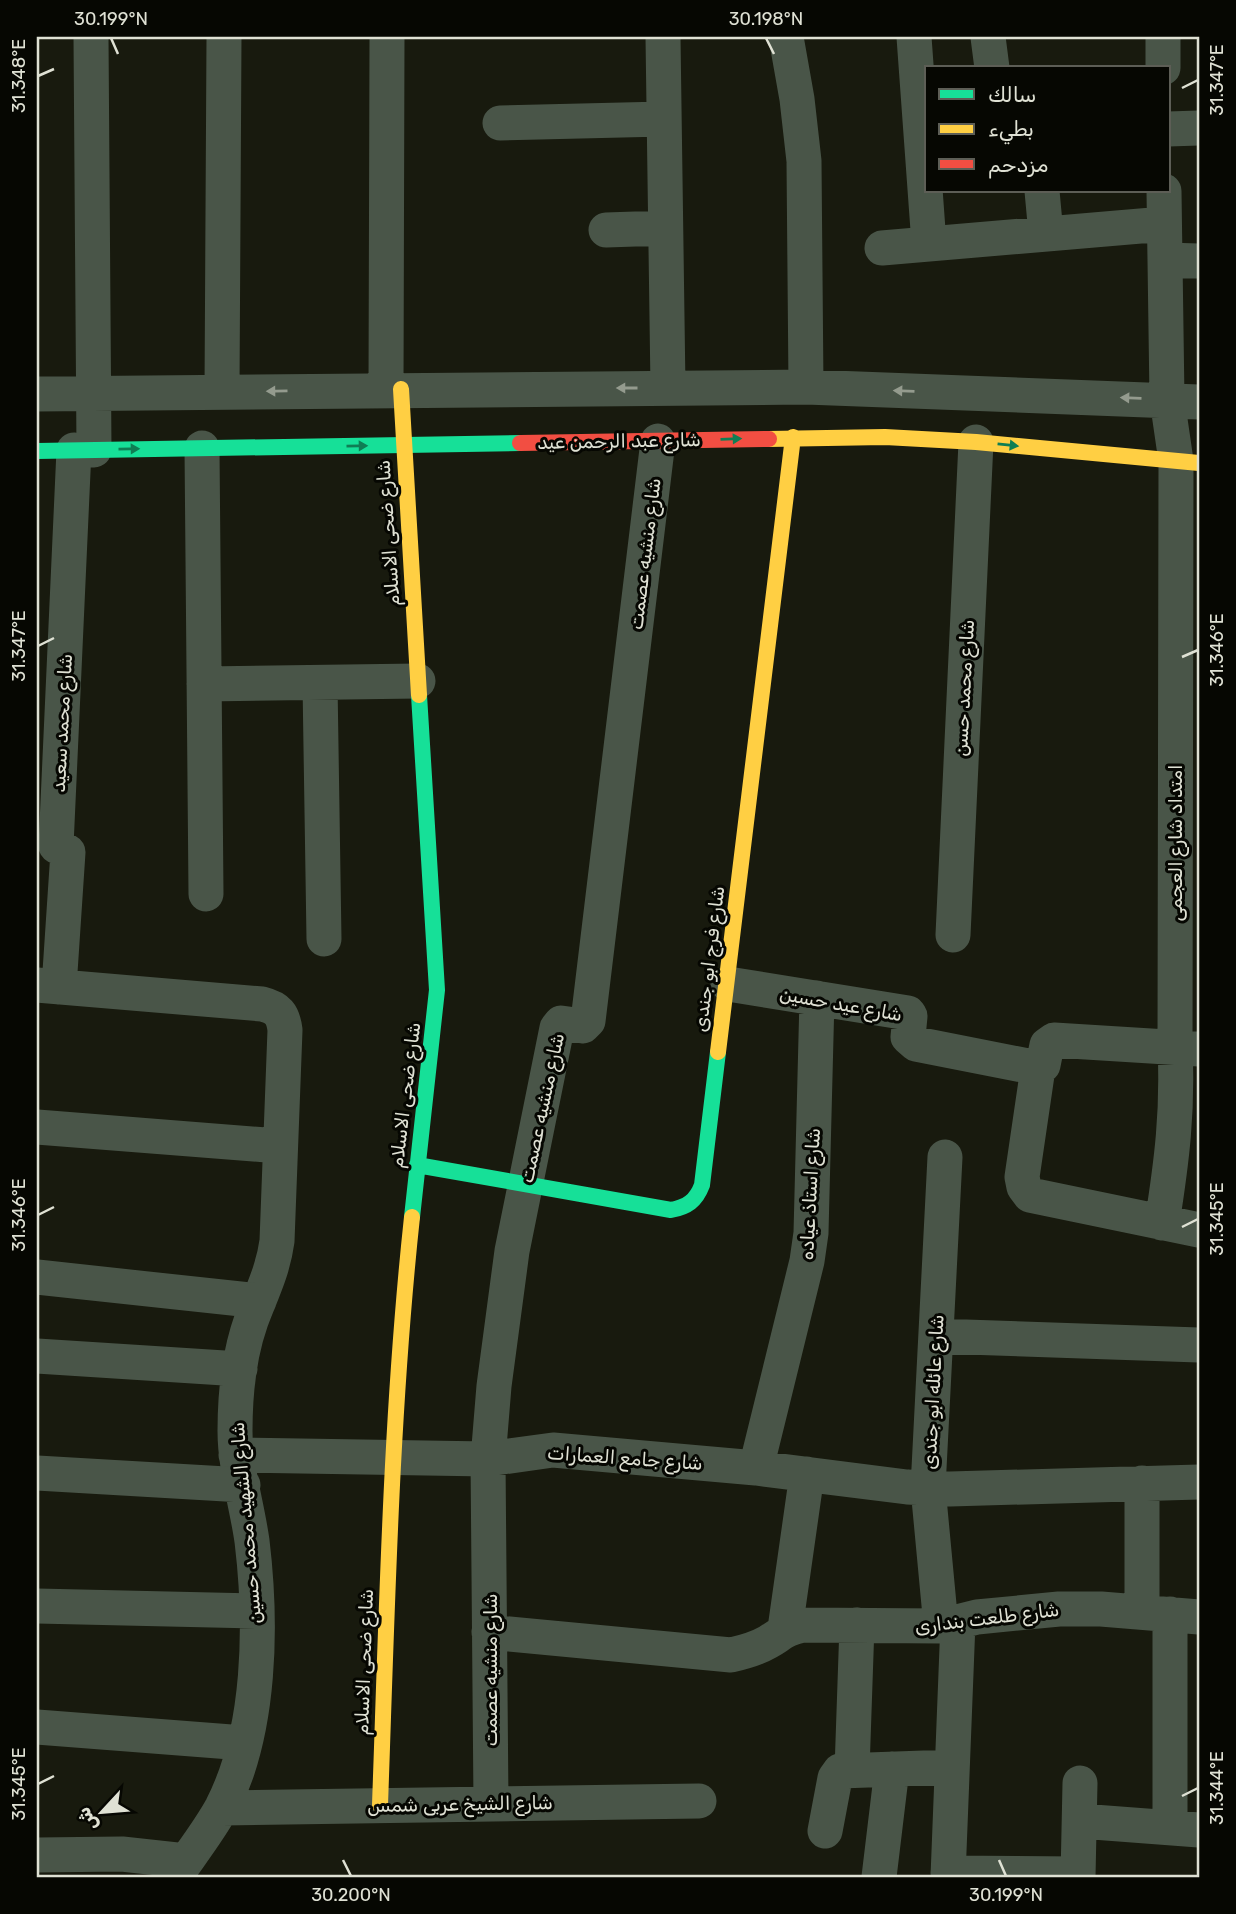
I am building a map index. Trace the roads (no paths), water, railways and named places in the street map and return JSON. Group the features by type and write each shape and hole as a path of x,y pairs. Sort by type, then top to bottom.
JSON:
{"street":[{"path":"84,450 93,393 90,37"},
{"path":"222,391 224,37"},
{"path":"387,37 393,389"},
{"path":"663,37 667,388"},
{"path":"786,37 804,162 806,387"},
{"path":"914,37 925,189"},
{"path":"988,37 992,66"},
{"path":"1163,37 1163,66"},
{"path":"500,123 664,119"},
{"path":"1170,129 1199,128"},
{"path":"925,192 929,244"},
{"path":"1042,192 1046,234"},
{"path":"882,248 1046,234 1164,207"},
{"name":"امتداد شارع العجمى","path":"1161,1223 1187,1048 1187,462 1183,400 1165,260 1164,207"},
{"path":"606,230 665,228"},
{"path":"1165,260 1199,261"},
{"path":"37,394 806,387 1183,400"},
{"name":"شارع ضحى الاسلام","path":"380,1805 392,1459 402,1313 437,990 404,445 393,389"},
{"name":"شارع فرج ابو جندى","path":"417,1165 671,1210 686,1208 697,1199 702,1185 728,984 793,437"},
{"name":"شارع عبد الرحمن عيد","path":"37,451 885,437 976,442 1187,462"},
{"name":"شارع منشيه عصمت","path":"491,1804 488,1459 502,1318 556,1028 561,1023 583,1026 589,1021 658,441"},
{"name":"شارع محمد حسن","path":"953,935 976,442"},
{"path":"202,448 206,894"},
{"name":"شارع محمد سعيد","path":"48,986 68,852 56,846 84,450"},
{"path":"204,684 418,681"},
{"path":"320,683 324,939"},
{"name":"شارع عيد حسين","path":"728,984 908,1013 911,1016 908,1037 916,1044 1038,1068"},
{"name":"شارع الشهيد محمد حسين","path":"48,986 262,1004 275,1007 284,1017 274,1261 247,1334 240,1369 235,1430 252,1545 256,1678 235,1776 222,1808 180,1869"},
{"name":"شارع استاذ عياده","path":"756,1468 809,1251 817,998"},
{"path":"1187,1048 1051,1040 1047,1045 1042,1067 1038,1068 1023,1177 1024,1187 1030,1195 1199,1230"},
{"path":"37,1127 279,1146"},
{"name":"شارع عائله ابو جندى","path":"945,1157 928,1488 950,1624 952,1767 948,1875"},
{"path":"37,1277 260,1301"},
{"path":"936,1336 1199,1346"},
{"path":"37,1356 240,1369"},
{"name":"شارع جامع العمارات","path":"37,1473 240,1470 392,1459 488,1459 553,1450 756,1468 928,1488 1199,1482"},
{"path":"785,1629 807,1474"},
{"path":"1080,1821 1185,1828 1170,1614 1142,1483"},
{"path":"37,1606 256,1611"},
{"name":"شارع طلعت بندارى","path":"489,1633 731,1655 751,1650 785,1629 803,1625 950,1624 1018,1611 1059,1609 1170,1614"},
{"path":"852,1770 857,1625"},
{"path":"37,1727 244,1743"},
{"path":"825,1830 836,1775 840,1771 952,1767"},
{"path":"879,1877 892,1769"},
{"path":"948,1875 1078,1876 1080,1783"},
{"name":"شارع الشيخ عربى شمس","path":"222,1808 699,1801"},
{"path":"37,1855 122,1854 180,1869"}]}
